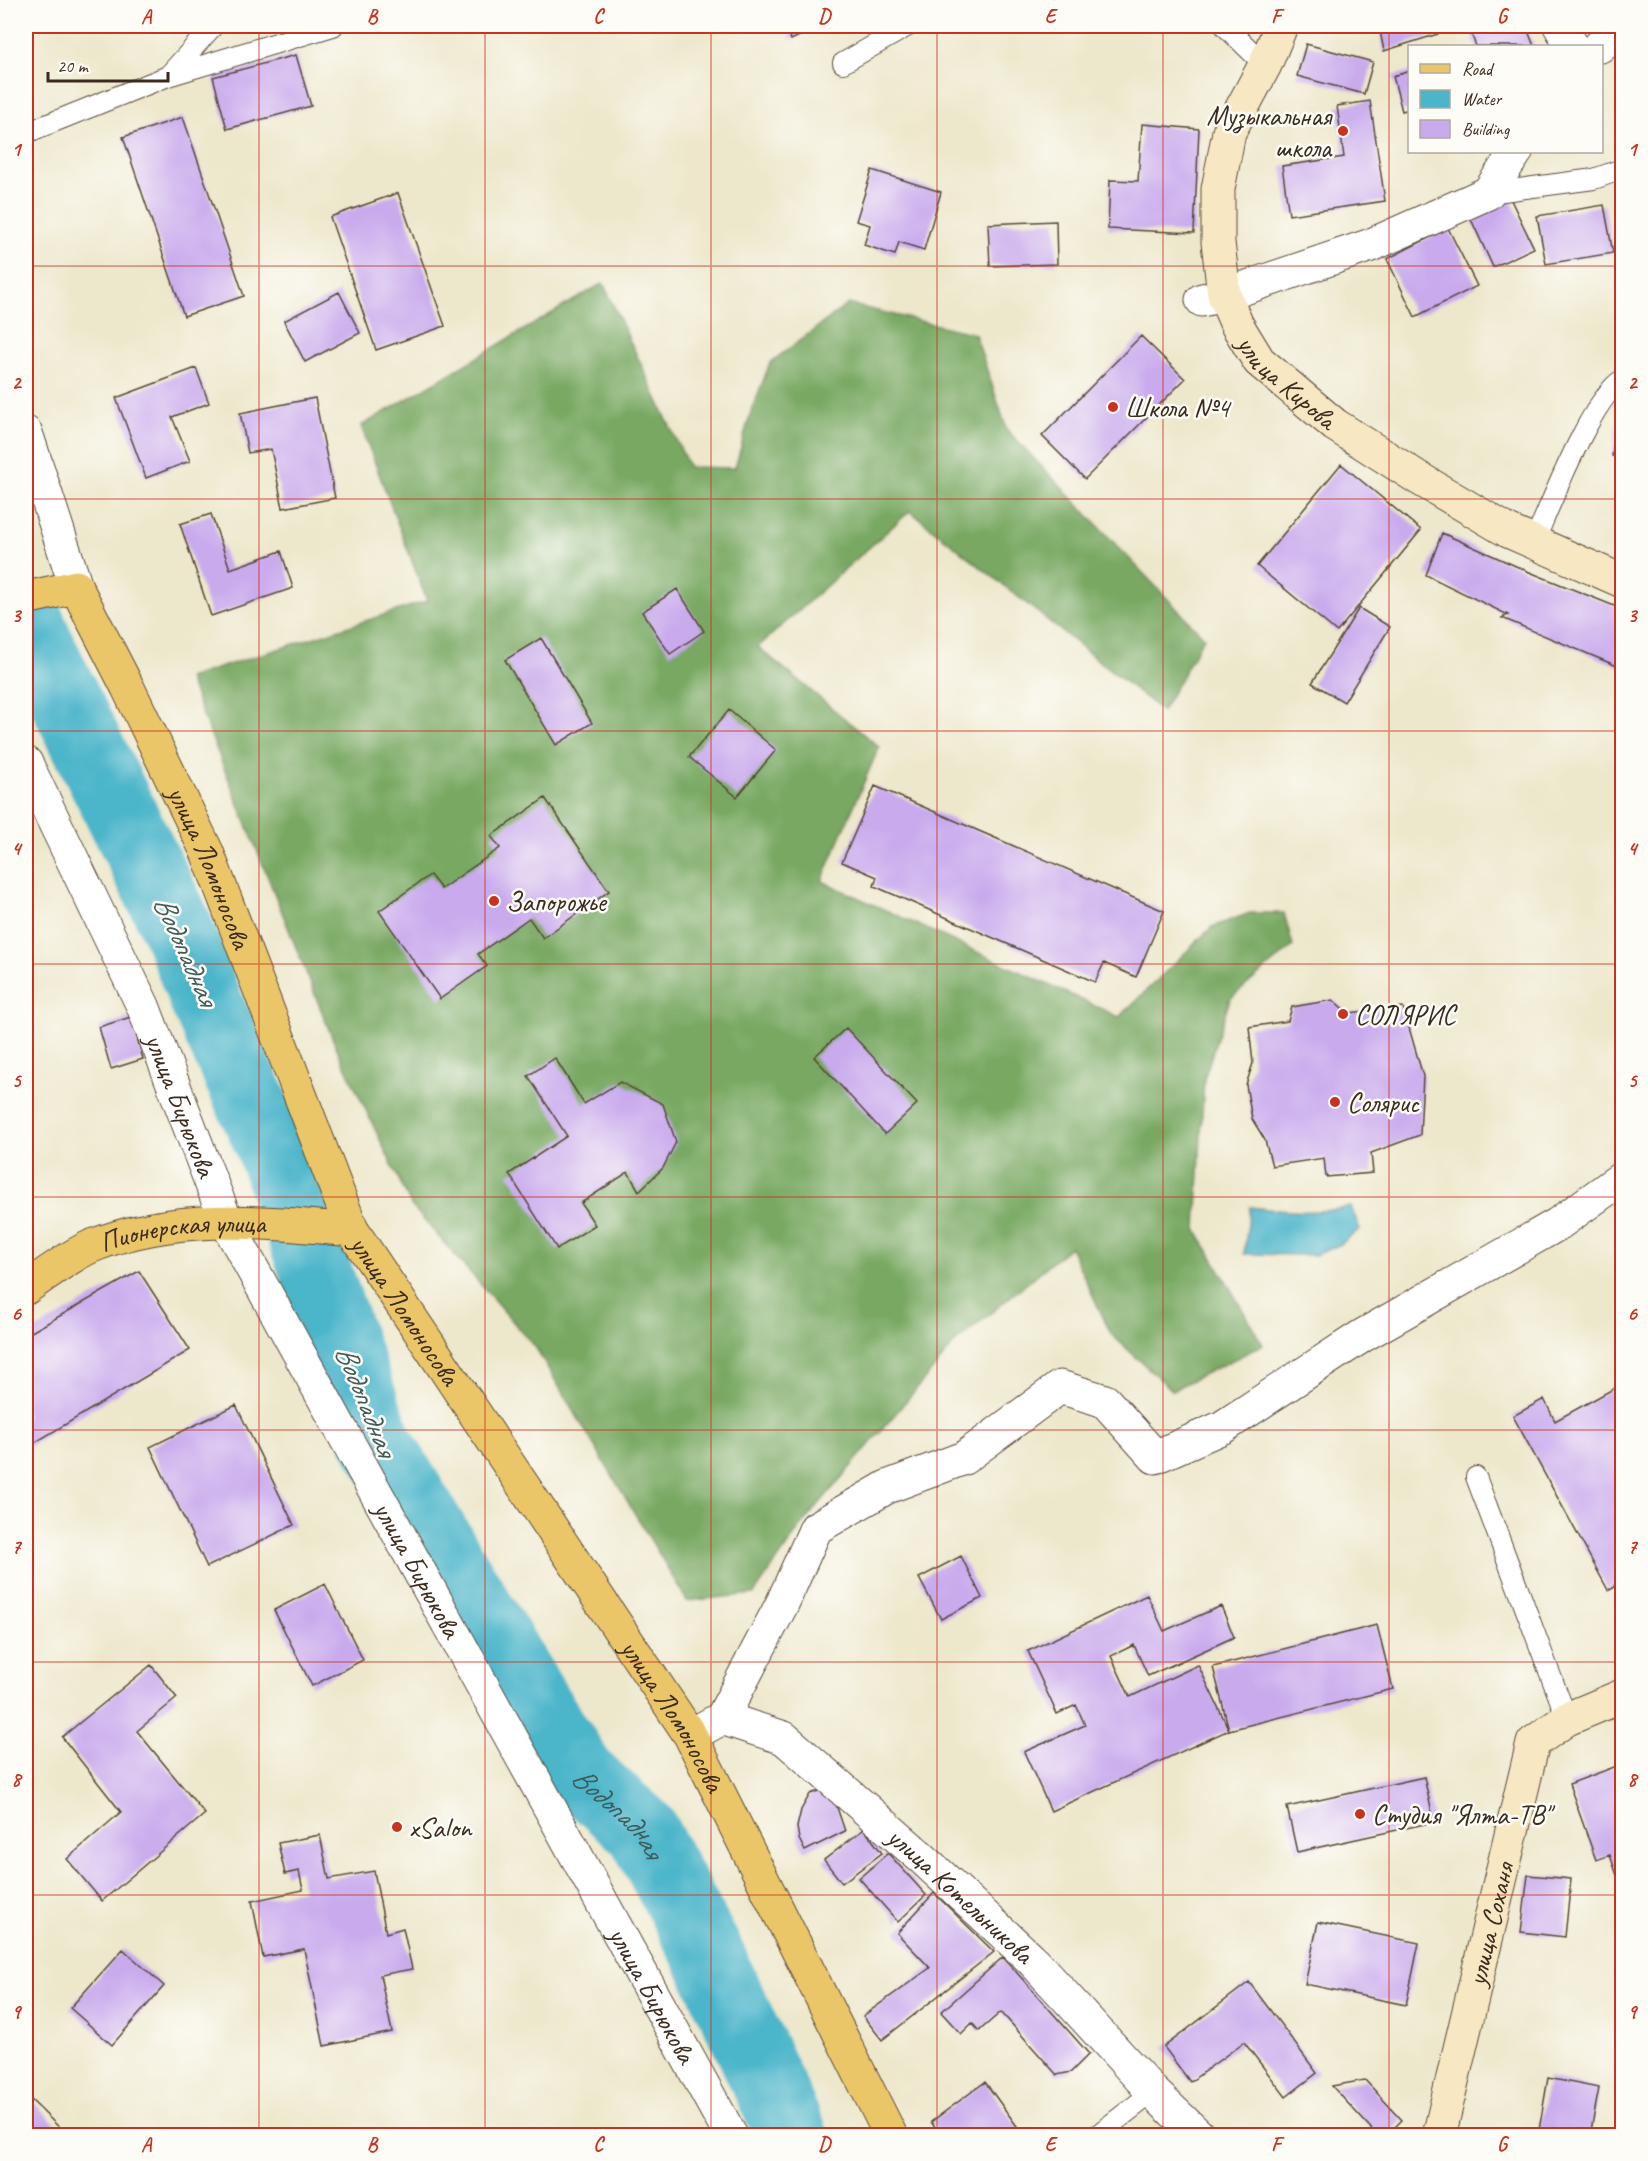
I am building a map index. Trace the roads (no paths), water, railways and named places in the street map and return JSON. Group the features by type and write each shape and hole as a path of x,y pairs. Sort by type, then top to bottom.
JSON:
{"main road":[{"name":"улица Кирова","path":"1281,26 1266,65 1229,132 1218,189 1218,242 1213,298 1237,325 1259,361 1335,425 1508,531 1623,581"},
{"path":"26,598 75,587"},
{"name":"улица Ломоносова","path":"75,587 128,688 207,852 352,1230 690,1735 891,2136"},
{"name":"Пионерская улица","path":"26,1288 90,1247 149,1228 226,1221 352,1230"},
{"name":"улица Соханя","path":"1439,2136 1533,1743 1567,1719 1623,1696"}],"street":[{"path":"1560,26 1571,45"},
{"path":"1601,45 1621,26"},
{"path":"1213,298 1371,245 1488,193 1515,153"},
{"name":"улица Ломоносова","path":"26,433 75,587"},
{"name":"улица Бирюкова","path":"26,763 143,1006 226,1221 731,2136"},
{"path":"690,1735 722,1718 782,1604 816,1528 887,1487 964,1458 1060,1387 1105,1401 1155,1457 1223,1427 1362,1336 1558,1224 1623,1178"},
{"name":"улица Котельникова","path":"722,1718 784,1738 922,1858 1033,1961 1153,2092 1198,2136"}],"lane":[{"path":"168,76 213,26"},
{"path":"26,133 168,76 333,26"},
{"path":"843,63 908,26"},
{"path":"1225,26 1266,65"},
{"path":"1488,193 1594,179 1623,169"},
{"path":"1534,542 1593,412 1615,384 1623,380"},
{"path":"1476,1477 1567,1719"},
{"path":"1096,2136 1153,2092"}],"water":[{"path":"1250,1207 1301,1212 1351,1207 1360,1229 1341,1244 1315,1255 1244,1254"}],"waterway":[{"name":"Водопадная","path":"26,616 39,647 177,927 205,999 270,1143 376,1440 538,1709 582,1777 642,1830 708,1954 792,2136"}],"place":[{"name":"Музыкальная школа","path":"1343,131"},
{"name":"Школа №4","path":"1113,407"},
{"name":"Запорожье","path":"494,901"},
{"name":"СОЛЯРИС","path":"1343,1014"},
{"name":"Солярис","path":"1335,1102"},
{"name":"Студия \"Ялта-ТВ\"","path":"1360,1814"},
{"name":"xSalon","path":"397,1827"}]}
